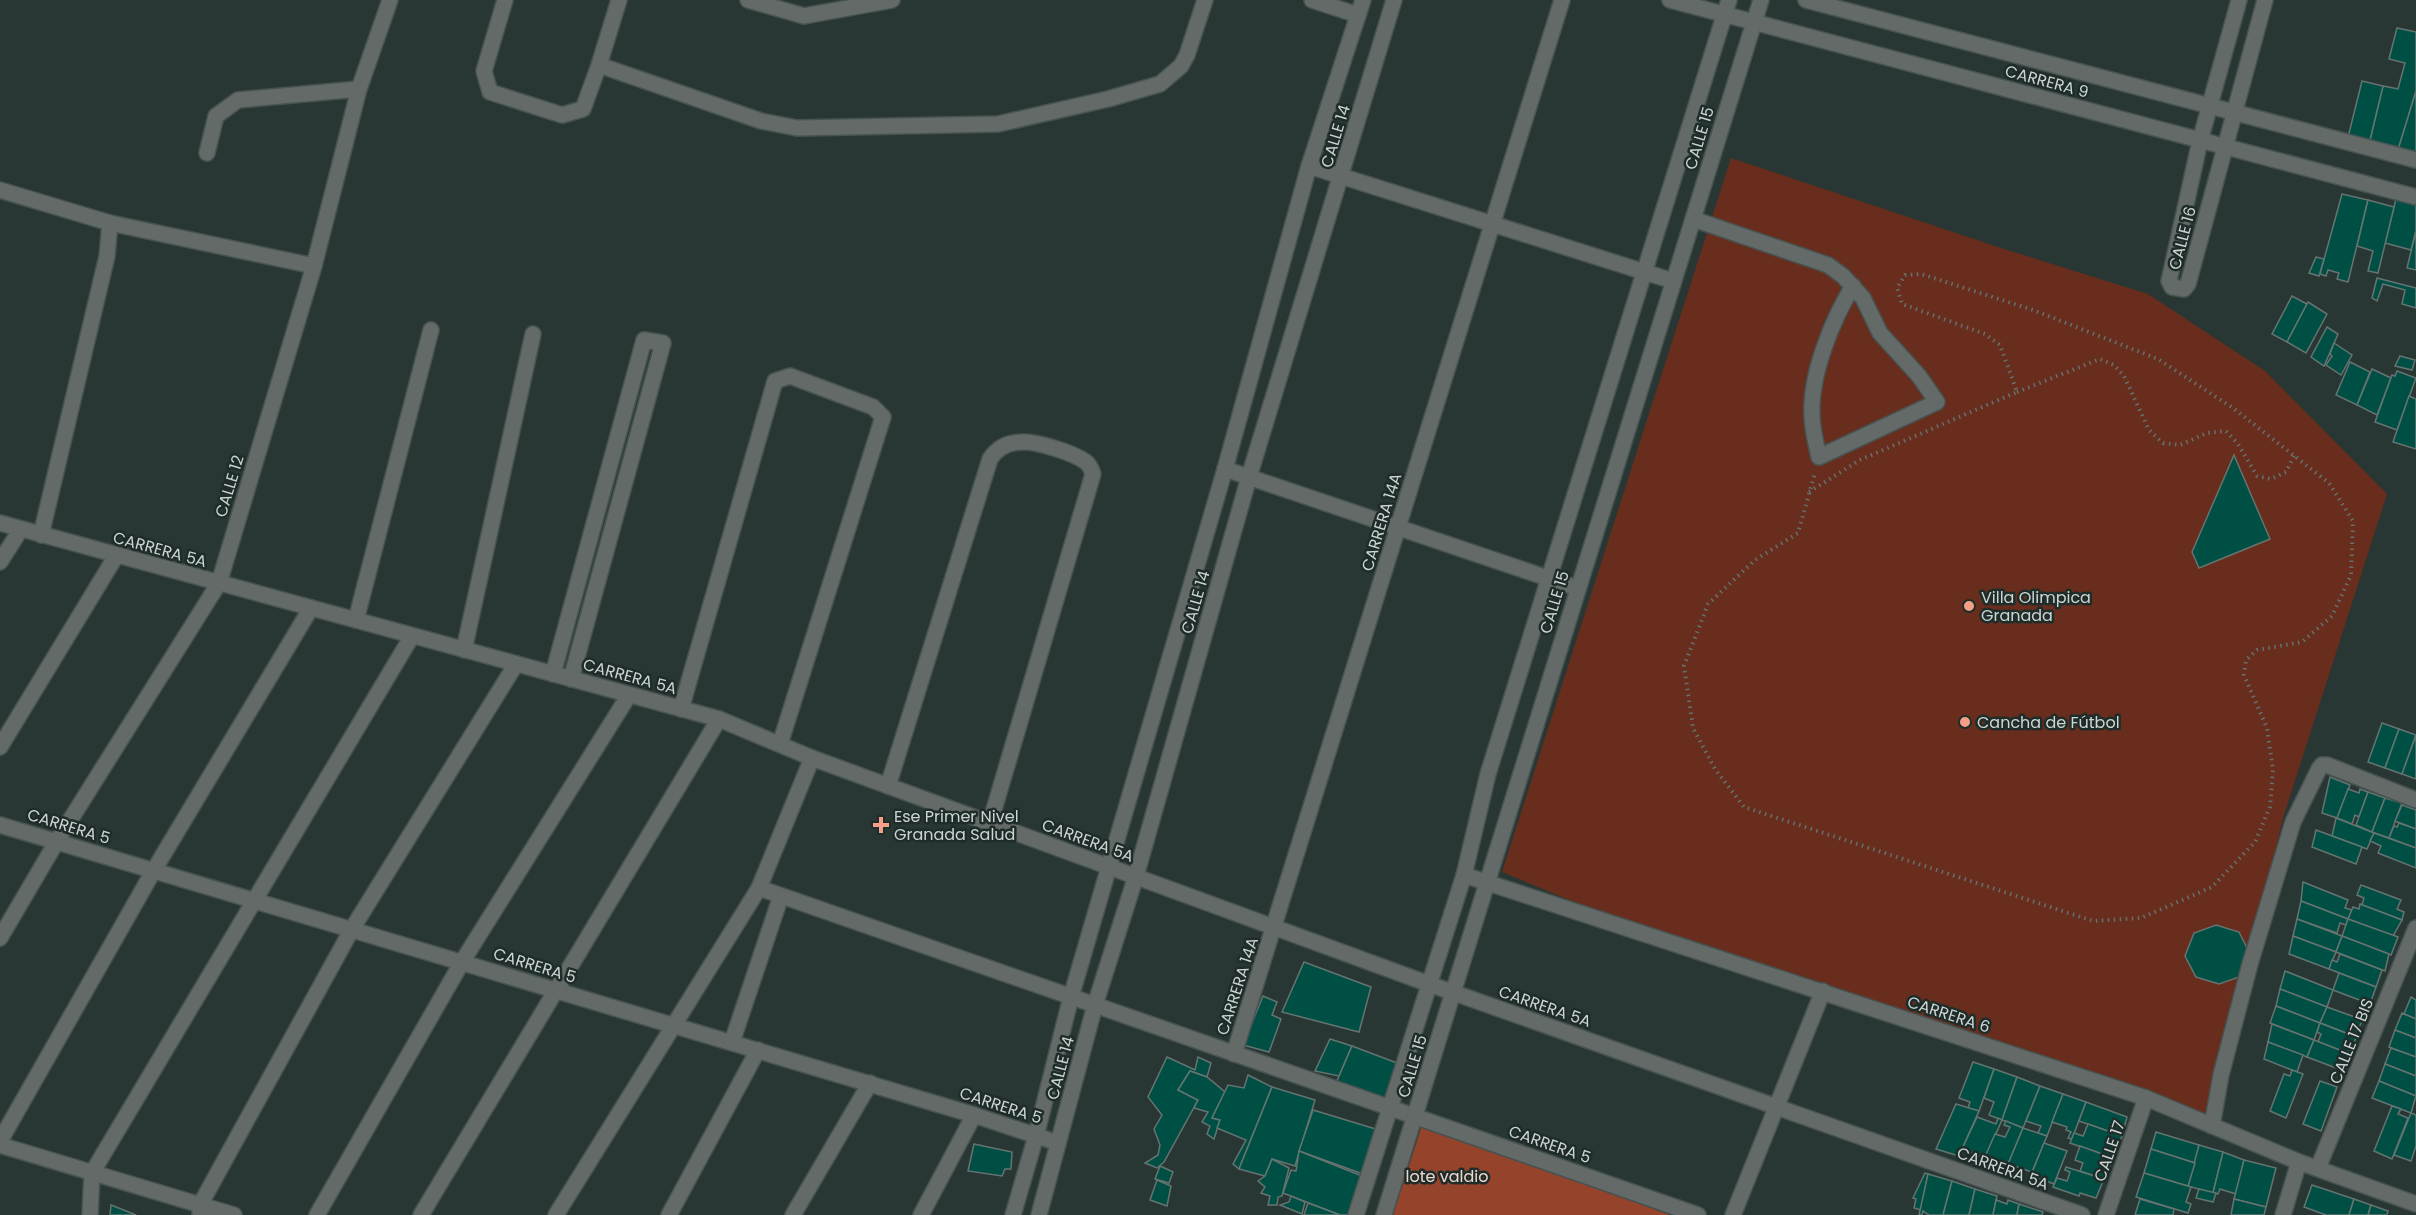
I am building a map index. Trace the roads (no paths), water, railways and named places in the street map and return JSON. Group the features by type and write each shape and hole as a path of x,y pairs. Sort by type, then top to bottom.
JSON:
{"street":[{"name":"CALLE 12","path":"0,938 57,841 219,583 314,266 359,89 390,0"},
{"path":"505,0 484,71 490,92 562,115 583,109 619,0"},
{"path":"748,0 804,16 892,0"},
{"path":"599,65 761,121 797,128 998,124 1108,99 1160,84 1181,66 1188,55 1205,0"},
{"path":"1312,0 1358,15"},
{"name":"CALLE 14","path":"1013,1215 1036,1136 1071,997 1225,469 1309,166 1363,0"},
{"name":"CALLE 14","path":"1039,1215 1095,1005 1136,876 1249,477 1394,0"},
{"name":"CARRERA 14A","path":"1234,1054 1562,0"},
{"name":"CARRERA 9","path":"1670,0 1727,7 1754,22 2416,198"},
{"name":"CALLE 15","path":"1384,1215 1761,0"},
{"name":"CARRERA 9","path":"1806,0 2416,160"},
{"name":"CALLE 16","path":"2239,0 2200,141 2169,280 2172,287 2178,290 2184,289 2188,284 2265,0"},
{"name":"CALLE 15","path":"1356,1215 1464,874 1488,774 1727,7"},
{"path":"207,153 216,116 238,99 359,89"},
{"path":"1309,166 1673,281"},
{"path":"0,190 110,223 314,266"},
{"path":"1692,219 1828,265 1843,276 1863,298 1880,333 1919,376 1937,402 1819,457 1812,415 1817,376 1837,316 1852,286"},
{"path":"41,535 106,256 110,223"},
{"path":"356,620 430,330"},
{"path":"465,650 533,334"},
{"path":"553,674 644,340 663,343 571,679"},
{"path":"681,709 776,381 790,376 873,407 883,417 780,744"},
{"path":"888,786 990,459 996,450 1008,444 1023,441 1072,455 1088,464 1093,474 990,823"},
{"path":"1225,469 1577,588"},
{"name":"CARRERA 5A","path":"0,523 719,719 812,758 1429,984 2082,1215"},
{"path":"0,562 21,529"},
{"path":"0,747 116,556"},
{"path":"234,1215 200,1210 0,1143 154,870 311,608"},
{"path":"90,1215 92,1173 412,636"},
{"path":"200,1210 352,929 516,664"},
{"path":"317,1215 462,962 629,695"},
{"path":"421,1215 719,719"},
{"path":"556,1215 676,1026 759,888 812,758"},
{"path":"2212,1126 2221,1075 2247,975 2293,822 2322,765 2416,800"},
{"name":"CARRERA 5","path":"0,825 870,1083 1058,1143"},
{"name":"CARRERA 6","path":"1464,874 2146,1098 2299,1162 2416,1204"},
{"name":"CARRERA 5","path":"759,888 1698,1215"},
{"path":"732,1042 781,896"},
{"name":"CALLE 17 BIS","path":"2318,1168 2416,928"},
{"path":"1733,1215 1823,992"},
{"path":"669,1215 758,1050"},
{"path":"793,1215 870,1083"},
{"name":"CALLE 17","path":"2106,1215 2146,1098"},
{"path":"921,1215 974,1115"},
{"path":"2283,1215 2299,1162"}],"place":[{"name":"Villa Olimpica Granada","path":"1969,606"},
{"name":"Cancha de Fútbol","path":"1965,722"},
{"name":"Ese Primer Nivel Granada Salud","path":"881,825"}],"park label":[{"name":"lote valdio","path":"1447,1176"}]}
